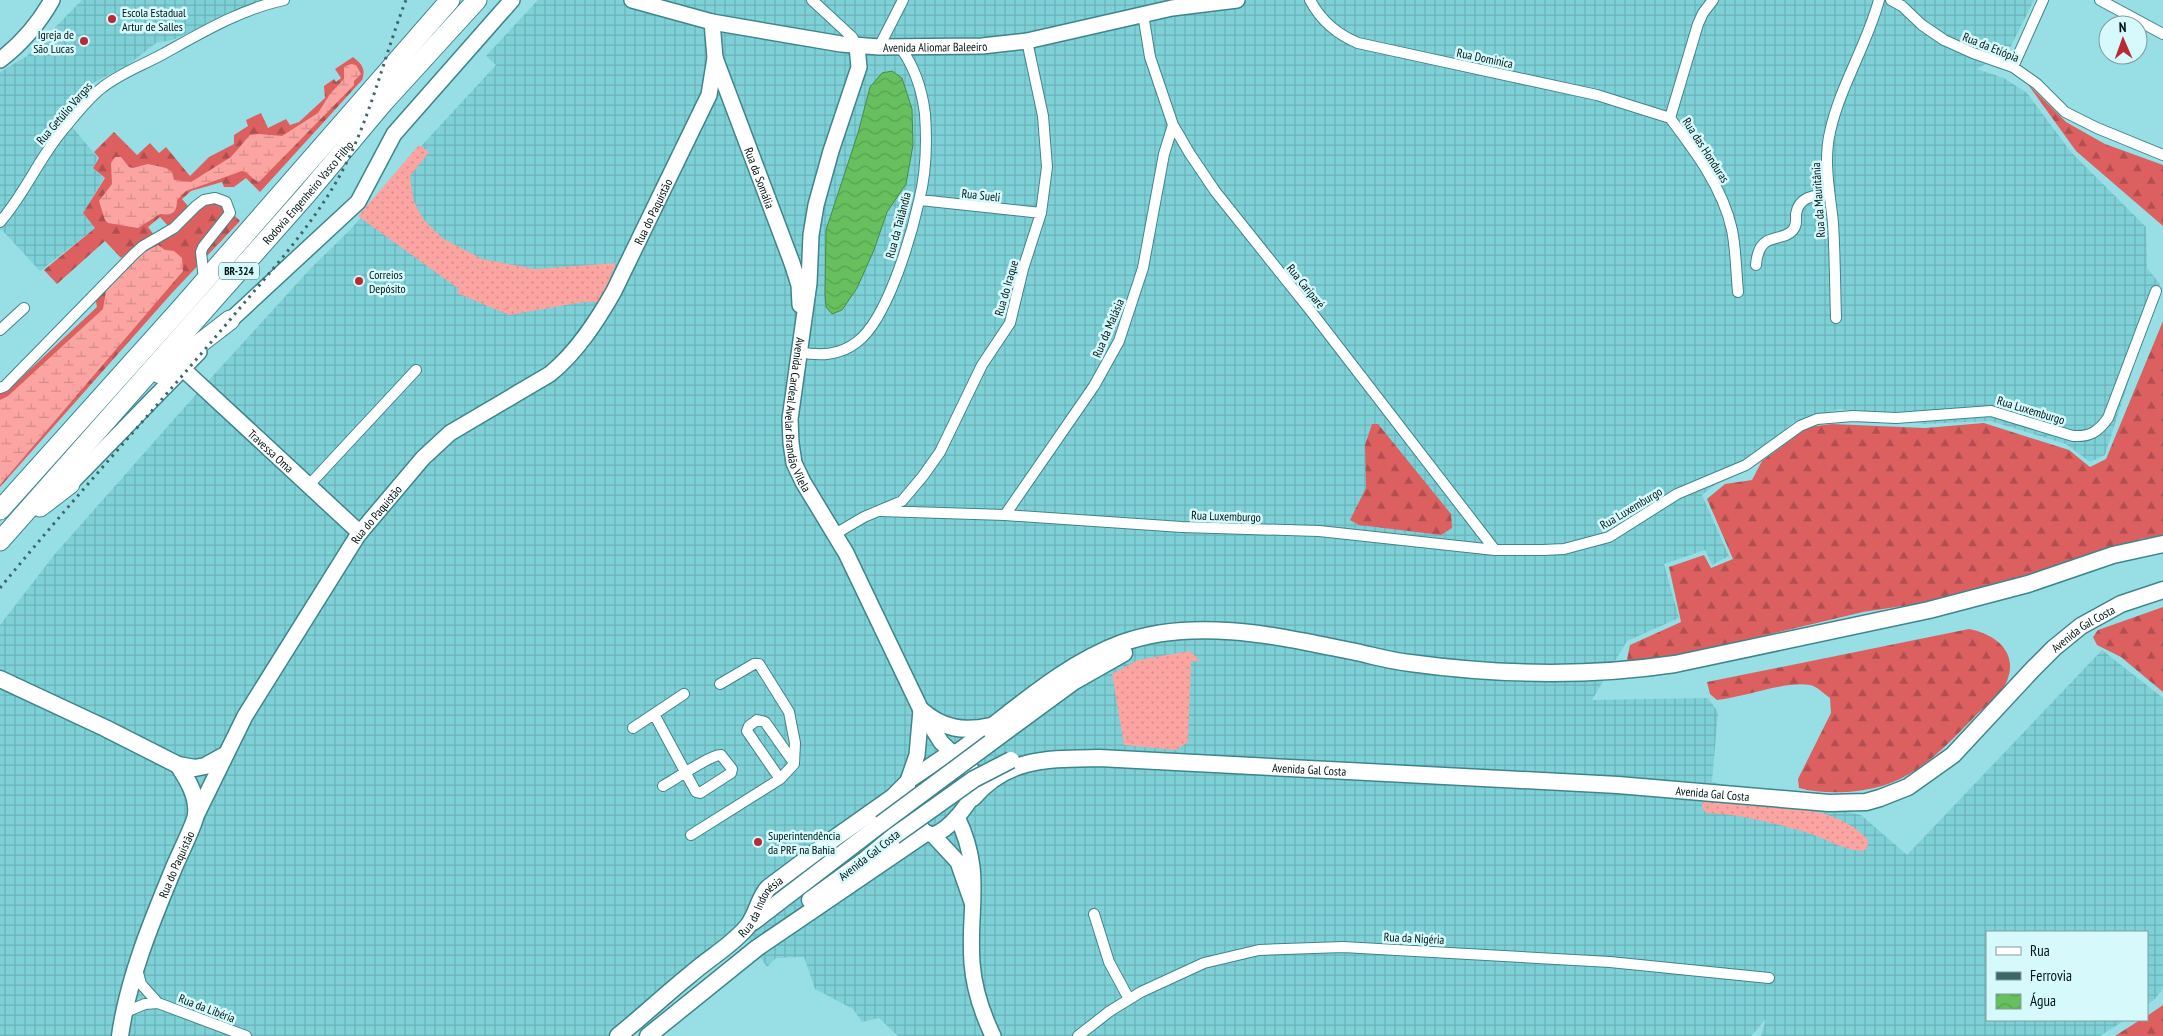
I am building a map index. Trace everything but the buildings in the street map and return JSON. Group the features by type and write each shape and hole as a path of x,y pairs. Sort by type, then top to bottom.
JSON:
{"highway":[{"name":"Rodovia Engenheiro Vasco Filho","path":"4,537 306,195 384,102 477,0"},
{"name":"Rodovia Engenheiro Vasco Filho","path":"0,510 204,282 448,1"},
{"path":"84,445 171,364 230,320"},
{"path":"4,537 70,484"}],"main road":[{"path":"0,60 30,32 52,0"},
{"path":"70,484 230,320 358,202 394,134 512,0"},
{"name":"Avenida Aliomar Baleeiro","path":"632,0 712,22 857,46 879,47 982,46 1027,41 1199,3 1237,0"},
{"name":"Rua da Somália","path":"712,22 715,58 783,237 799,285 802,335"},
{"name":"Avenida Cardeal Avelar Brandão Vilela","path":"857,46 859,67 822,181 811,235 809,283 790,419 794,463 803,482 835,534 921,710 941,742 970,765 976,784 973,798"},
{"name":"Rua do Paquistão","path":"120,1036 123,1013 136,968 160,901 196,814 245,716 360,533 423,458 450,433 550,374 562,364 583,339 614,291 709,95 715,58"},
{"path":"709,95 718,91 725,92 730,96"},
{"path":"783,237 796,242 805,240 811,235"},
{"name":"Travessa Oma","path":"183,369 310,484 360,533"},
{"path":"954,752 1069,670 1100,652 1132,640 1167,634 1216,632 1253,634 1310,642 1409,663 1469,669 1586,673 1640,669 1676,664 1929,610 2028,584 2113,555 2163,544"},
{"name":"Avenida Gal Costa","path":"757,948 930,834 945,829 984,785 999,774 1012,767 1037,761 1099,758 1188,762 1618,786 1829,803 1866,802 1887,796 1908,786 1953,756 2033,669 2054,648 2081,626 2121,604 2163,590"},
{"path":"747,927 881,824 1095,668 1167,634"},
{"path":"0,679 178,764 195,768 205,766 225,755"},
{"path":"921,710 931,719 950,728 968,730 993,725"},
{"name":"Rua da Indonésia","path":"921,710 917,755 907,782 906,798 912,820 930,834"},
{"name":"Avenida Gal Costa","path":"757,948 769,932 894,836 966,784 1012,760 1058,751 1121,751 1162,754 1188,762"},
{"name":"Rua da Indonésia","path":"618,1036 736,938 747,927 757,911 762,895 768,888 893,797 907,782 954,752"},
{"path":"178,764 191,787 196,814"},
{"path":"957,817 971,853 974,886 972,902 972,963 976,992 993,1036"},
{"path":"930,834 958,862 972,902"},
{"name":"Rua da Indonésia","path":"648,1036 757,948"}],"street":[{"name":"Rua Getúlio Vargas","path":"0,222 10,211 62,131 101,89 180,44 240,14 269,3 284,0"},
{"path":"812,0 847,32 857,46"},
{"path":"879,47 903,0"},
{"name":"Rua Dominica","path":"1310,0 1320,17 1330,28 1358,43 1587,93 1670,118"},
{"name":"Rua das Honduras","path":"1713,0 1702,13 1670,118 1714,182 1724,205 1732,230 1738,292"},
{"name":"Rua da Mauritânia","path":"1836,318 1833,224 1827,169 1829,133 1834,116 1868,36 1879,0"},
{"name":"Rua da Etiópia","path":"1890,0 1902,6 1922,25 1944,40 1973,53 2013,67 2037,84 2065,112 2097,128 2163,155"},
{"path":"2013,67 2043,0"},
{"path":"2100,0 2163,34"},
{"name":"Rua Cariparé","path":"1143,14 1150,56 1173,125 1190,154 1216,191 1495,550"},
{"name":"Rua do Iraque","path":"835,534 864,517 880,512 902,501 923,476 940,452 982,365 1010,323 1023,269 1041,214 1047,167 1043,116 1027,41"},
{"name":"Rua da Tailândia","path":"799,352 819,356 836,352 857,342 871,327 893,286 920,200 925,150 925,113 918,80 900,46"},
{"name":"Rua da Malásia","path":"1005,515 1094,386 1119,341 1143,268 1164,154 1173,125"},
{"path":"1756,265 1757,256 1770,238 1791,232 1794,228 1798,207 1803,200 1810,196 1830,193"},
{"path":"0,388 5,386 143,246 174,228 199,203 214,198 226,202 230,213 201,252 204,282"},
{"name":"Rua Sueli","path":"920,200 1041,214"},
{"name":"Rua Luxemburgo","path":"880,512 1005,515 1182,527 1319,531 1495,550 1564,549 1609,537 1677,494 1746,465 1800,426 1818,419 1854,416 1896,418 1991,411 2073,436 2085,436 2094,433 2108,418 2156,291"},
{"path":"0,330 24,308"},
{"path":"310,484 416,370"},
{"path":"691,834 780,779 794,764 795,743 789,712 759,664 754,664 720,684"},
{"path":"633,728 684,694"},
{"path":"654,714 686,773 663,786"},
{"path":"780,779 747,731 749,726 757,720 765,722 794,764"},
{"path":"1094,914 1109,962 1129,999"},
{"name":"Rua da Nigéria","path":"1078,1036 1129,999 1204,963 1258,950 1296,947 1343,947 1610,962 1769,978"},
{"name":"Rua da Libéria","path":"136,968 141,984 158,1003"},
{"name":"Rua da Libéria","path":"123,1013 146,1004 158,1003 246,1036"}],"shaded area":[{"path":"82,0 264,0 172,40 156,43 128,65 91,84 64,117 98,158 93,168 104,178 83,213 95,228 40,271 2,230 0,231 0,72 27,56"},
{"path":"538,0 2034,0 2009,50 1977,69 2004,78 2027,93 2071,152 2146,227 2147,268 2160,284 2105,455 2090,462 2066,444 1990,421 1924,424 1840,409 1794,422 1702,495 1729,556 1712,565 1705,550 1664,564 1679,618 1627,641 1592,700 1708,698 1718,712 1712,782 1861,815 1907,855 2102,650 2163,698 2163,989 2148,1004 2148,931 1986,931 1986,1021 2123,1021 2100,1036 1761,1036 1766,1019 1751,1036 898,1036 879,1018 862,1022 853,1009 815,989 804,957 776,958 767,967 748,939 659,998 610,1036 0,1036 0,625 55,554 191,400 311,268 351,229 424,143 496,65 486,56"}],"green space":[{"path":"353,57 362,67 364,73 362,80 260,192 246,178 234,187 224,187 222,182 191,191 182,199 188,206 186,211 168,226 160,217 148,227 154,235 121,258 105,241 57,284 44,270 95,228 83,213 105,178 93,168 99,158 94,152 114,132 137,155 150,143 159,153 166,147 190,176 209,157 234,144 234,135 248,126 246,120 261,113 268,128 286,119 290,125 299,122 325,98 324,86 334,79 336,82 341,78 335,69"},
{"path":"351,64 356,65 361,74 354,81 354,85 259,182 242,171 186,191 177,200 176,208 171,214 160,214 138,228 108,223 105,220 99,201 112,184 111,163 115,157 121,157 129,167 133,168 148,164 166,168 172,172 174,180 191,182 231,157 250,135 282,136 318,113 330,94 344,79 344,67"},
{"path":"2027,83 2066,122 2105,144 2163,165 2163,226 2076,151"},
{"path":"419,145 429,152 410,176 413,199 423,219 442,238 482,259 535,269 616,263 601,302 583,302 509,315 457,293 459,289 358,216"},
{"path":"220,201 240,221 172,293 0,487 0,393 7,391 97,307 95,297 135,256 172,235 201,205"},
{"path":"158,245 165,250 174,251 182,258 183,271 0,485 0,400 8,396 103,309 106,291 109,286 141,254"},
{"path":"2163,321 2163,535 2141,539 1979,591 1923,603 1863,612 1691,653 1626,665 1630,645 1681,622 1669,567 1704,555 1711,568 1733,559 1707,499 1725,484 1752,480 1762,461 1808,427 1832,424 1925,428 1984,423 2069,450 2090,467 2106,459"},
{"path":"1372,424 1378,424 1451,514 1452,528 1441,535 1359,525 1350,520 1366,488 1365,445"},
{"path":"2163,607 2163,692 2121,657 2097,645 2093,637 2098,630"},
{"path":"1969,629 1990,636 2005,649 2010,667 2003,689 1946,746 1923,765 1910,774 1882,786 1851,792 1819,792 1799,788 1798,779 1831,713 1830,698 1818,688 1810,685 1789,685 1717,700 1710,694 1707,682"},
{"path":"1190,651 1200,661 1191,661 1188,742 1176,750 1124,745 1112,674 1138,660"},
{"path":"1708,801 1771,804 1815,811 1853,827 1868,840 1867,848 1863,851 1856,850 1805,832 1769,822 1732,815 1707,813 1702,808 1702,803"},
{"path":"2163,1005 2163,1036 2115,1036 2138,1021 2148,1021 2148,1015"}],"water":[{"path":"892,71 902,78 912,109 913,145 906,184 887,212 874,250 857,288 842,310 832,314 826,307 825,295 826,230 858,133 870,87 882,73"}],"railway":[{"path":"0,588 262,282 316,213 350,156 368,112 406,0"}],"place":[{"name":"Escola Estadual Artur de Salles","path":"112,19"},
{"name":"Igreja de São Lucas","path":"84,41"},
{"name":"Correios Depósito","path":"359,281"},
{"name":"Superintendência da PRF na Bahia","path":"758,842"}]}
